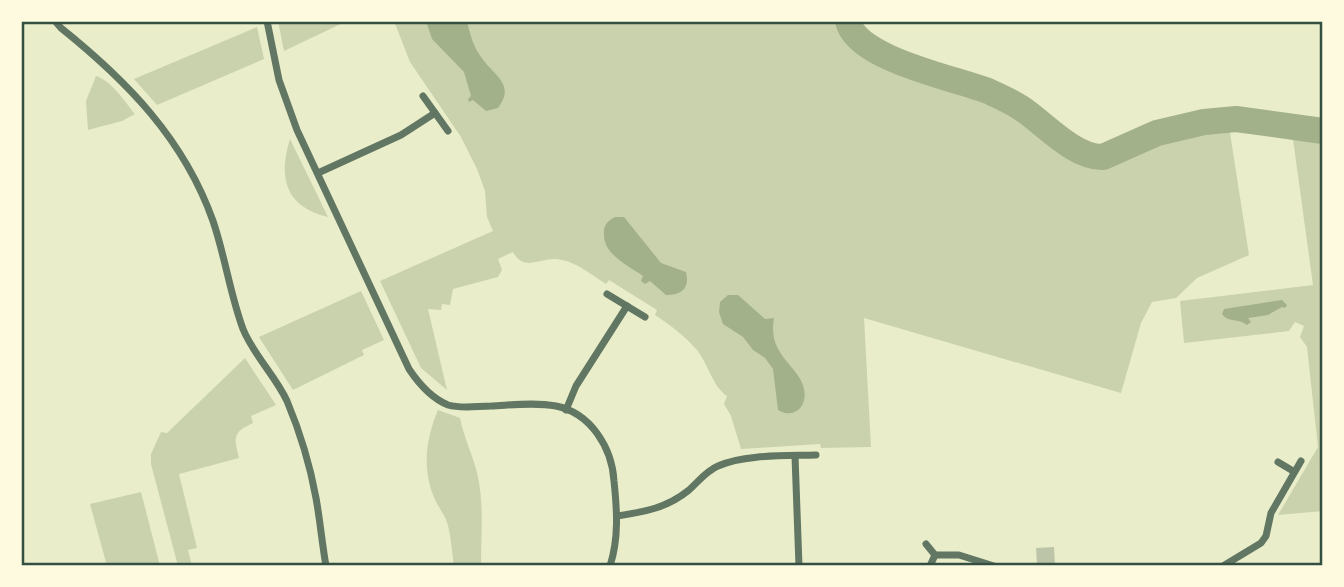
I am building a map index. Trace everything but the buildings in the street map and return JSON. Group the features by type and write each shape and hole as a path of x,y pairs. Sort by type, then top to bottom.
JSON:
{"street":[{"path":"55,21 127,85 164,129 189,169 212,219 249,343 276,381 295,422 316,497 326,566"},
{"path":"267,21 279,80 298,130 409,369 428,393 449,405 542,405 566,410 586,422 600,436 609,453 613,469 617,516 610,566"},
{"path":"424,96 448,131"},
{"path":"318,173 401,135 435,113"},
{"path":"607,294 645,317"},
{"path":"566,410 576,386 627,306"},
{"path":"617,516 667,505 711,469 722,464 816,455"},
{"path":"795,456 799,566"},
{"path":"1278,461 1293,471"},
{"path":"1223,566 1261,543 1271,513 1301,461"},
{"path":"926,544 935,555"},
{"path":"930,566 935,555"},
{"path":"935,555 959,555 994,566"}],"shaded area":[{"path":"278,21 347,21 284,51"},
{"path":"394,21 850,21 852,34 899,61 1013,103 1054,134 1093,157 1161,132 1228,120 1249,255 1197,278 1176,298 1152,302 1141,323 1121,393 864,318 871,447 821,448 820,444 741,449 731,416 724,404 727,396 718,387 697,350 655,315 657,310 609,280 606,284 574,264 555,259 523,262 513,252 498,259 502,270 498,277 453,289 450,305 442,304 441,310 428,309 447,390 421,368 380,281 493,231 487,217 485,191 477,169 461,137 410,62"},
{"path":"426,21 467,21 478,53 504,86 505,93 498,108 486,111 473,100 469,102 471,96 464,72 432,39"},
{"path":"257,27 264,59 157,105 134,79"},
{"path":"96,76 113,87 135,114 122,121 88,130 86,101"},
{"path":"1292,132 1323,135 1323,511 1278,515 1318,447 1307,347 1300,337 1304,326 1295,322 1289,331 1184,343 1180,301 1313,285"},
{"path":"290,139 328,217 302,206 288,188 285,166"},
{"path":"615,217 624,217 661,263 686,272 684,290 666,295 650,281 645,284 641,281 643,276 613,254 605,242 604,232 606,224"},
{"path":"361,291 384,340 362,350 364,355 293,390 259,337"},
{"path":"728,295 738,295 765,319 774,318 775,342 804,389 804,401 798,410 784,413 778,410 773,369 743,337 723,324 719,312 720,302"},
{"path":"1282,300 1287,305 1285,308 1268,315 1248,318 1251,322 1247,325 1227,319 1222,314 1224,309"},
{"path":"245,358 276,405 251,416 253,423 238,433 236,440 239,458 179,474 197,548 188,550 192,566 178,566 151,464 151,454 161,432 167,433"},
{"path":"438,410 460,418 476,470 482,510 481,566 454,566 447,522 430,486 427,454"},
{"path":"141,492 160,566 107,566 90,504"}],"waterway":[{"path":"848,21 855,34 868,46 908,65 1005,99 1070,146 1092,156 1103,157 1157,133 1204,122 1236,119 1323,131"}]}
